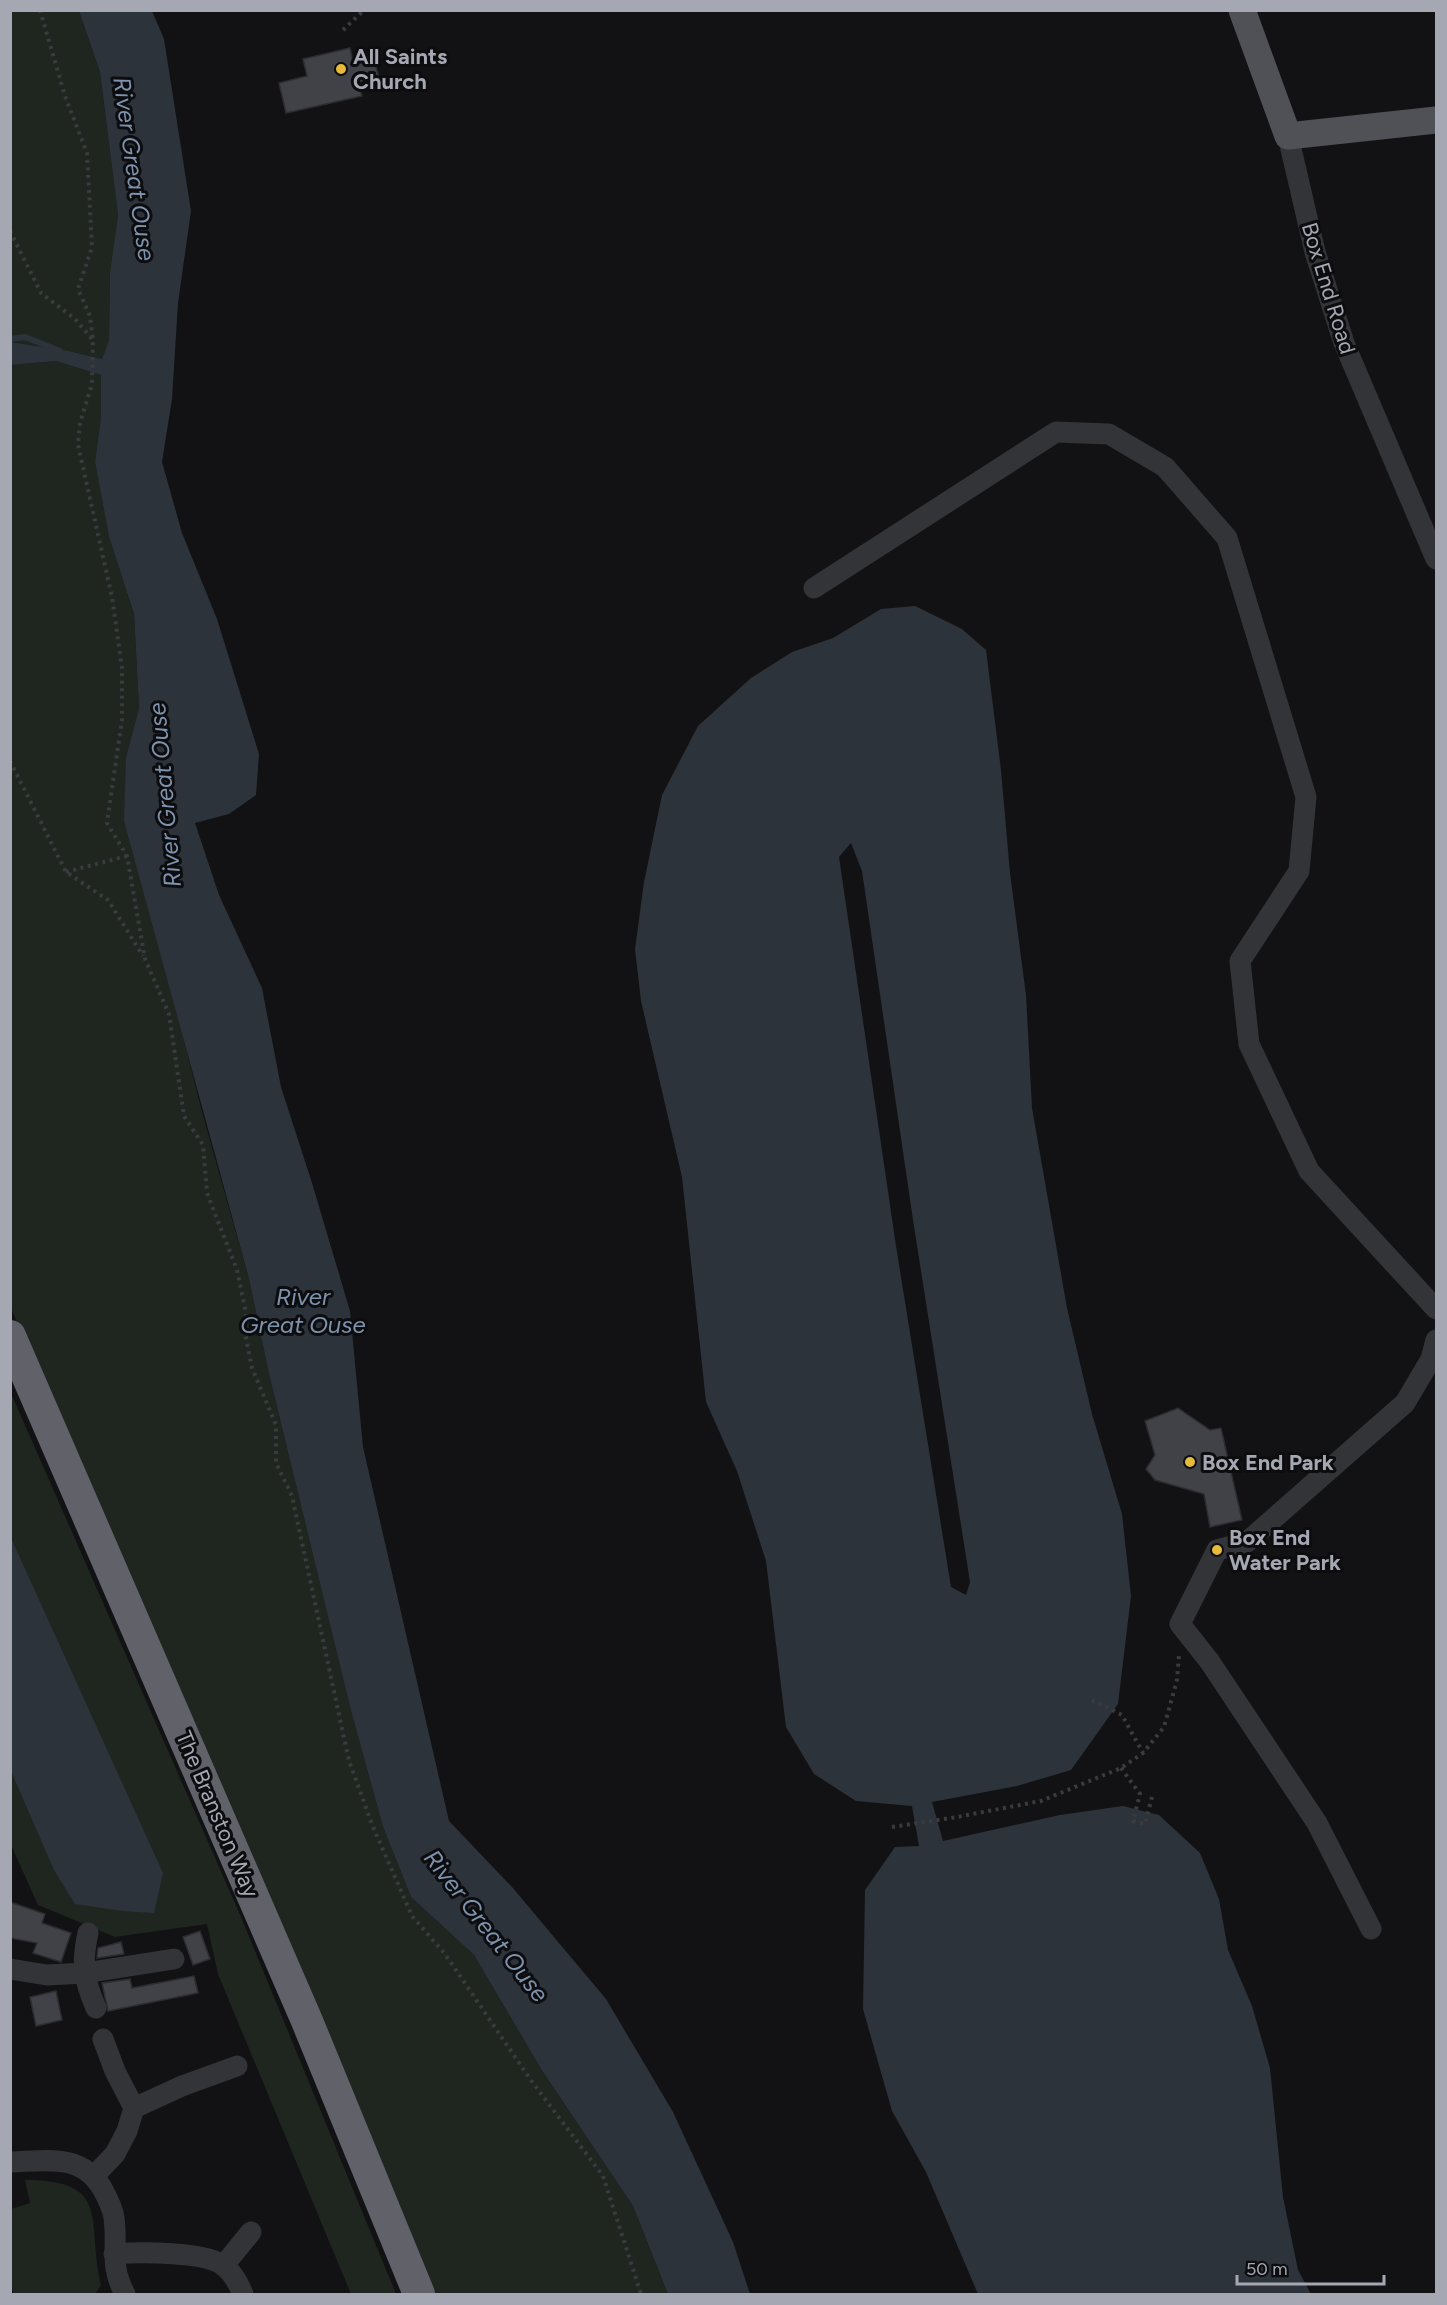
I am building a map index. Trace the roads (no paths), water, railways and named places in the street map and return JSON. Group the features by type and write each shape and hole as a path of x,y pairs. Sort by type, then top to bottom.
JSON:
{"highway":[{"name":"The Branston Way","path":"10,1336 139,1628 307,2020 419,2295"}],"main road":[{"name":"Box End Road","path":"1242,10 1288,136"},
{"path":"1288,136 1437,120"}],"street":[{"name":"Box End Road","path":"1288,136 1315,252 1344,342 1437,559"},
{"path":"814,588 1056,432 1109,434 1165,467 1227,538 1306,797 1299,871 1240,961 1249,1044 1309,1171 1437,1309"},
{"path":"1371,1929 1317,1823 1210,1662 1180,1624 1217,1550 1247,1542 1405,1402 1431,1359 1437,1340"},
{"path":"88,1934 83,1957 88,1990 96,2008"},
{"path":"10,1969 47,1975 85,1973 174,1959"},
{"path":"94,2176 115,2154 127,2131 134,2108 115,2072 103,2039"},
{"path":"134,2108 182,2086 237,2066"},
{"path":"10,2162 60,2161 79,2165 94,2176 106,2196 114,2217 114,2253 118,2281 125,2295"},
{"path":"224,2265 251,2232"},
{"path":"114,2253 141,2252 204,2257 224,2265 237,2282 243,2295"}],"water":[{"name":"River Great Ouse","path":"79,11 152,11 164,39 191,211 178,303 172,399 162,462 182,533 217,619 259,754 256,795 229,814 195,823 219,895 262,988 281,1087 350,1311 363,1447 449,1821 512,1887 606,1999 673,2112 733,2242 750,2294 668,2294 633,2206 541,2069 474,1955 411,1897 383,1827 350,1707 269,1374 249,1279 124,821 126,757 139,708 134,614 109,537 95,462 101,417 101,375 56,361 11,365 11,342 69,351 102,359 109,340 110,272 118,215 100,72"},
{"path":"915,606 962,629 986,650 1001,770 1010,873 1026,995 1032,1108 1067,1308 1092,1414 1122,1514 1131,1596 1118,1704 1071,1770 1017,1786 932,1802 943,1841 1060,1815 1123,1806 1159,1815 1200,1853 1219,1899 1228,1950 1252,2006 1270,2068 1283,2197 1298,2270 1311,2294 978,2294 926,2172 892,2111 863,2009 865,1890 895,1847 919,1846 912,1806 856,1801 814,1774 786,1727 766,1561 737,1471 706,1402 682,1177 641,1001 635,949 644,882 662,795 698,726 751,678 792,652 833,638 881,609","holes":["851,843 862,871 913,1220 970,1582 966,1595 951,1587 896,1246 839,857"]},
{"path":"11,1538 163,1873 154,1913 75,1904 54,1870 11,1771"}],"waterway":[{"path":"10,339 25,337 60,351"}],"place":[{"name":"All Saints Church","path":"341,69"},
{"name":"Box End Park","path":"1190,1462"},
{"name":"Box End Water Park","path":"1217,1550"}]}
